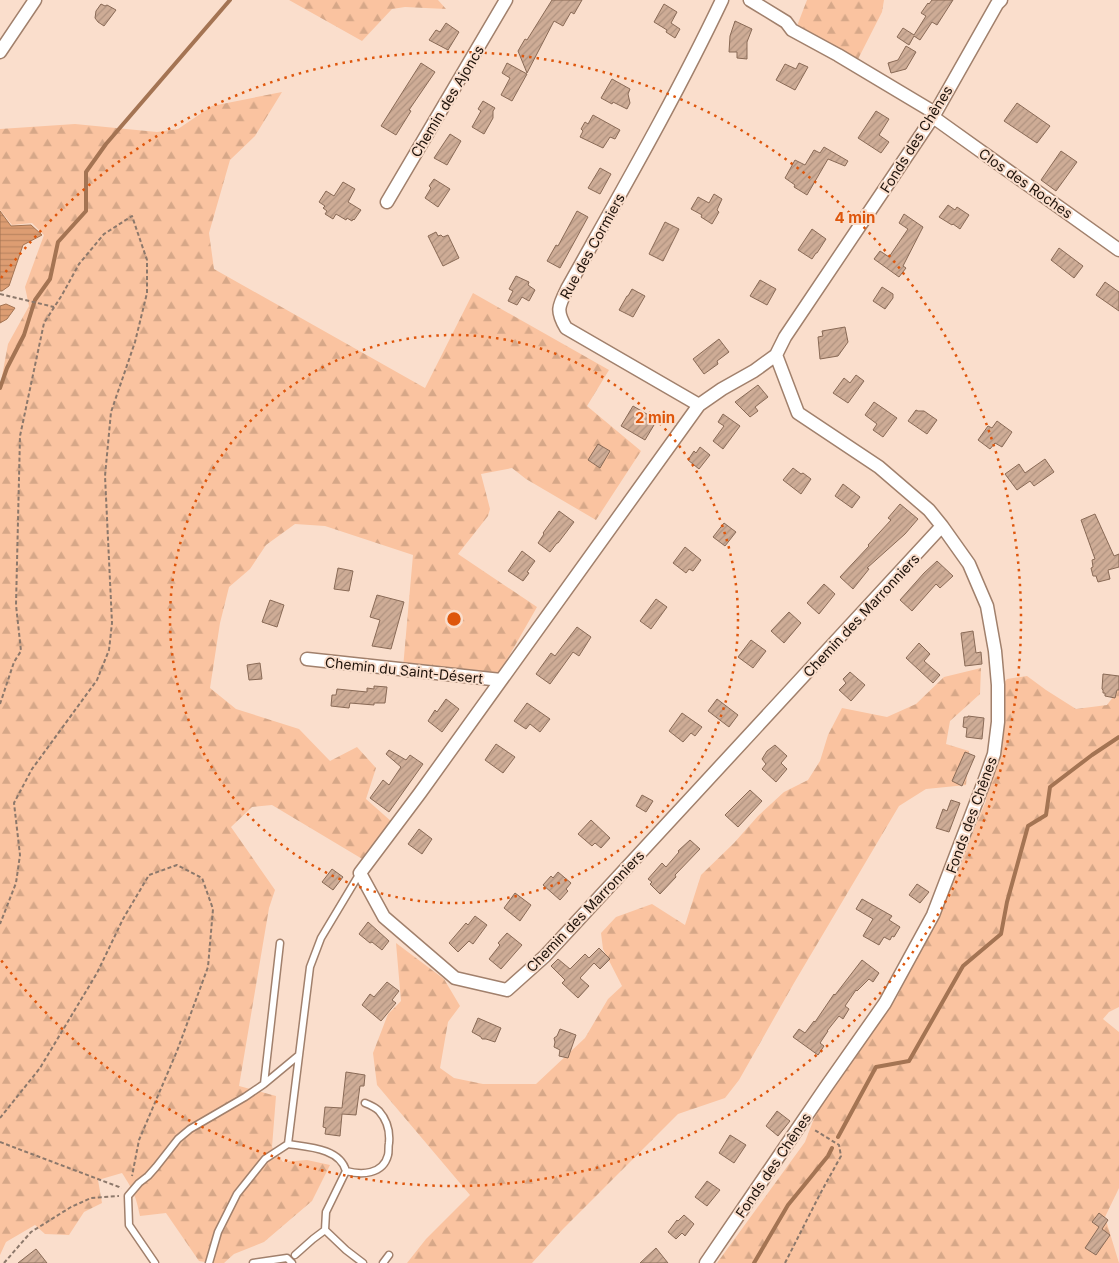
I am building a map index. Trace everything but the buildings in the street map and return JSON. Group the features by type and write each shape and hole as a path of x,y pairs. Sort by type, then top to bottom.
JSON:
{"street":[{"path":"0,52 35,0"},
{"name":"Chemin des Ajoncs","path":"387,202 506,0"},
{"name":"Rue des Cormiers","path":"700,405 566,328 561,319 559,306 566,289 638,161 722,0"},
{"name":"Clos des Roches","path":"750,0 786,22 792,30 880,80 934,115 1119,250"},
{"name":"Fonds des Chênes","path":"706,1263 826,1086 885,1003 934,915 994,754 998,722 998,684 995,651 987,606 969,564 929,510 879,467 798,412 776,355 785,337 934,115 1001,0"},
{"path":"360,873 420,793 700,405 776,355"},
{"name":"Chemin des Marronniers","path":"360,873 384,917 455,978 508,990 546,956 942,526"},
{"name":"Chemin du Saint-Désert","path":"306,659 501,680"}],"lane":[{"path":"288,1144 310,967 321,938 360,873"},
{"path":"264,1084 280,943"},
{"path":"155,1263 129,1225 128,1196 156,1167 178,1139 190,1129 246,1097 299,1055"},
{"path":"346,1171 356,1174 370,1173 382,1167 388,1156 389,1137 387,1122 378,1110 365,1103"},
{"path":"209,1263 218,1232 237,1194 265,1158 288,1144 317,1148 336,1156 344,1166 346,1171 326,1212 325,1230 363,1263"},
{"path":"296,1255 325,1230"},
{"path":"383,1263 389,1256"},
{"path":"254,1263 287,1258 292,1263"}],"path":[{"path":"0,704 14,662 21,651 16,605 20,436 44,323 79,264 104,234 132,216 147,260 148,293 135,342 111,412 105,476 112,623 109,650 97,680 32,769 14,803 20,855 16,883 0,924"},
{"path":"0,294 54,307"},
{"path":"0,1118 40,1068 97,973 123,919 149,875 177,866 202,878 213,909 208,967 177,1051 139,1140 128,1196"},
{"path":"785,1263 841,1156 839,1145 802,1123"},
{"path":"0,1142 119,1187 128,1196"},
{"path":"4,1263 31,1232 71,1207 91,1198 128,1196"}],"green space":[{"path":"289,0 438,0 446,9 405,7 392,9 362,41"},
{"path":"807,0 884,0 882,12 856,63 797,26"},
{"path":"282,92 255,136 230,160 209,233 214,269 425,388 473,293 609,370 587,406 641,451 596,520 526,479 512,468 481,474 490,509 488,516 458,554 537,607 497,677 403,668 413,555 325,526 295,524 266,545 250,569 229,587 220,623 210,688 236,709 299,729 330,761 357,747 376,768 366,799 392,822 364,860 272,805 252,807 231,827 275,890 269,908 239,1086 276,1096 272,1147 283,1162 307,1160 330,1165 312,1201 264,1242 234,1254 224,1263 199,1261 166,1213 140,1216 134,1193 122,1173 98,1180 102,1203 84,1212 69,1235 45,1234 35,1225 6,1242 0,1255 0,387 8,344 29,306 25,287 44,235 32,223 12,225 0,210 0,129 75,124 157,132 178,129 212,106"},
{"path":"981,668 980,694 950,721 946,744 969,751 966,785 926,789 899,806 739,1080 725,1098 678,1114 563,1229 532,1263 407,1263 426,1239 470,1195 377,1085 373,1053 388,1014 401,1001 396,943 444,979 460,1006 448,1022 440,1068 454,1078 483,1084 536,1084 585,1038 608,999 622,986 603,949 601,933 616,917 652,904 685,925 701,875 784,792 808,780 820,761 828,735 842,708 887,717 916,704 944,677"},
{"path":"1027,676 1076,709 1107,705 1119,689 1119,1007 1109,1012 1103,1019 1119,1032 1119,1188 1105,1217 1119,1263 717,1263 805,1142 821,1100 896,999 932,928 986,801 993,701 1007,679"}],"shaded area":[{"path":"0,211 11,226 31,225 42,235 23,245 9,286 2,291 0,291"},
{"path":"6,304 15,308 7,319 0,323 0,306"}],"waterway":[{"path":"0,388 7,368 24,335 35,300 50,279 58,242 86,211 86,172 106,144 230,0"},
{"path":"838,1137 876,1067 909,1061 963,966 1001,934 1007,902 1028,826 1046,815 1050,787 1119,737"},
{"path":"754,1263 788,1205 828,1156 832,1148"}]}
